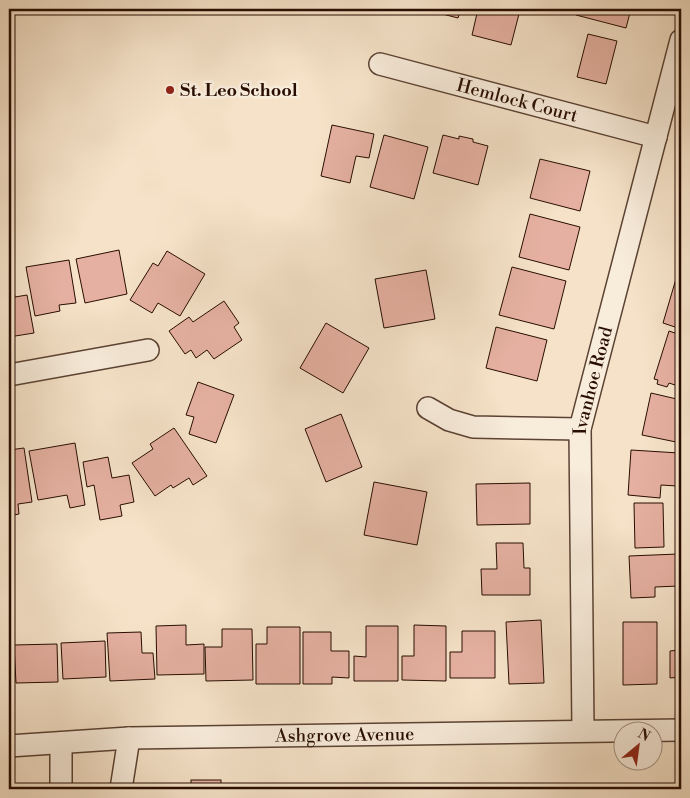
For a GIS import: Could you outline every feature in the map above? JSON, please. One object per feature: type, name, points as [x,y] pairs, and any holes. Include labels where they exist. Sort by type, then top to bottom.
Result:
[{"type":"street","name":"Ivanhoe Road","points":[[583,730],[580,429],[680,52]]},
{"type":"street","name":"Hemlock Court","points":[[380,64],[656,137]]},
{"type":"street","points":[[9,375],[148,350]]},
{"type":"street","points":[[428,408],[449,420],[473,427],[580,429]]},
{"type":"street","name":"Ashgrove Avenue","points":[[9,746],[129,738],[681,730]]},
{"type":"street","points":[[121,789],[129,738]]},
{"type":"street","points":[[61,743],[61,789]]},
{"type":"building","points":[[423,9],[461,9],[458,18]]},
{"type":"building","points":[[478,9],[520,10],[511,45],[472,35]]},
{"type":"building","points":[[578,9],[631,9],[626,28],[576,15]]},
{"type":"building","points":[[588,34],[617,41],[606,84],[577,77]]},
{"type":"building","points":[[332,125],[374,134],[369,158],[356,156],[350,183],[321,176]]},
{"type":"building","points":[[384,135],[428,147],[414,199],[370,187]]},
{"type":"building","points":[[443,135],[459,139],[459,136],[473,139],[473,142],[488,146],[478,185],[433,173]]},
{"type":"building","points":[[540,159],[590,171],[580,211],[530,198]]},
{"type":"building","points":[[530,214],[580,227],[569,270],[519,257]]},
{"type":"building","points":[[119,250],[127,294],[85,303],[76,259]]},
{"type":"building","points":[[167,251],[205,274],[180,316],[158,303],[152,313],[130,300],[153,263],[158,266]]},
{"type":"building","points":[[69,260],[76,303],[59,305],[60,311],[35,316],[26,267]]},
{"type":"building","points":[[512,267],[566,281],[554,329],[499,315]]},
{"type":"building","points":[[10,270],[15,297],[27,295],[34,333],[9,337]]},
{"type":"building","points":[[426,270],[435,319],[384,328],[375,279]]},
{"type":"building","points":[[678,272],[681,273],[681,329],[663,323]]},
{"type":"building","points":[[224,301],[239,323],[234,327],[242,340],[214,359],[207,350],[196,358],[191,350],[185,354],[169,331],[189,317],[193,322]]},
{"type":"building","points":[[326,323],[369,348],[343,393],[300,368]]},
{"type":"building","points":[[496,327],[547,340],[537,381],[486,368]]},
{"type":"building","points":[[669,331],[681,335],[681,387],[669,383],[667,387],[657,384],[658,380],[654,379]]},
{"type":"building","points":[[198,382],[234,395],[216,443],[189,434],[194,417],[186,415]]},
{"type":"building","points":[[651,393],[681,400],[681,443],[642,435]]},
{"type":"building","points":[[341,414],[362,467],[326,482],[305,429]]},
{"type":"building","points":[[174,428],[207,476],[193,485],[189,478],[173,488],[171,485],[155,496],[132,463],[153,449],[150,444]]},
{"type":"building","points":[[75,443],[85,505],[70,508],[67,495],[38,500],[29,451]]},
{"type":"building","points":[[24,448],[32,502],[18,504],[19,514],[9,516],[9,450]]},
{"type":"building","points":[[631,450],[679,453],[677,486],[661,485],[660,498],[628,495]]},
{"type":"building","points":[[108,457],[112,478],[129,475],[134,502],[120,505],[122,516],[100,520],[94,485],[87,487],[83,462]]},
{"type":"building","points":[[374,482],[427,492],[417,545],[364,535]]},
{"type":"building","points":[[530,483],[530,524],[477,525],[476,484]]},
{"type":"building","points":[[634,503],[663,503],[664,547],[635,548]]},
{"type":"building","points":[[496,543],[523,543],[524,568],[530,568],[530,595],[482,595],[481,569],[497,569]]},
{"type":"building","points":[[678,554],[679,586],[655,587],[655,597],[631,598],[629,556]]},
{"type":"building","points":[[541,620],[544,683],[509,684],[506,622]]},
{"type":"building","points":[[623,622],[657,622],[657,684],[623,685]]},
{"type":"building","points":[[186,625],[186,645],[204,644],[204,674],[157,675],[156,626]]},
{"type":"building","points":[[414,625],[446,626],[446,681],[402,680],[402,656],[414,656]]},
{"type":"building","points":[[366,626],[398,626],[398,681],[354,681],[354,656],[366,657]]},
{"type":"building","points":[[267,627],[300,627],[300,684],[256,684],[256,644],[267,644]]},
{"type":"building","points":[[222,629],[252,629],[253,680],[206,681],[205,647],[222,647]]},
{"type":"building","points":[[462,631],[495,631],[495,678],[450,678],[450,652],[462,652]]},
{"type":"building","points":[[141,632],[142,653],[153,653],[155,679],[110,681],[107,633]]},
{"type":"building","points":[[303,632],[331,632],[331,651],[349,651],[349,678],[332,677],[332,684],[303,684]]},
{"type":"building","points":[[105,641],[106,677],[63,679],[61,643]]},
{"type":"building","points":[[57,644],[58,682],[16,683],[14,645]]},
{"type":"building","points":[[679,647],[681,647],[681,677],[670,678],[670,651],[679,650]]},
{"type":"building","points":[[191,780],[221,780],[221,789],[191,789]]},
{"type":"building","points":[[657,786],[681,786],[681,789],[657,789]]},
{"type":"building","points":[[517,787],[548,788],[548,789],[517,789]]},
{"type":"place","name":"St. Leo School","points":[[170,90]]}]
